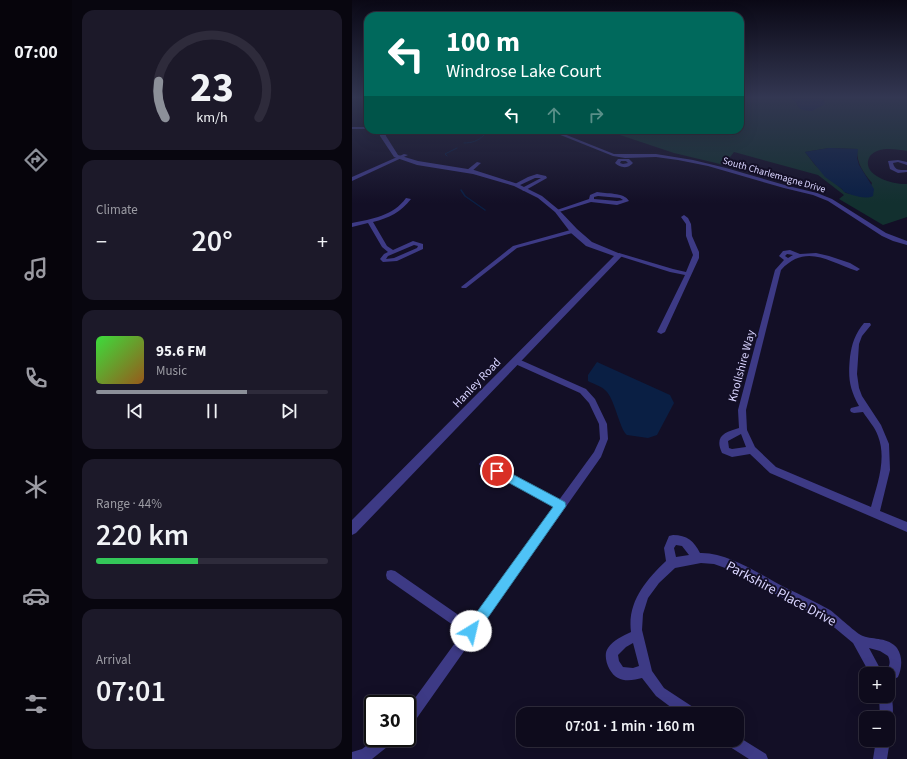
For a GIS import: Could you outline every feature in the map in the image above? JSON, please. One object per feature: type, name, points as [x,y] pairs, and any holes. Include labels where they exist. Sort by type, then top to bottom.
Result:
[{"type":"street","points":[[382,134],[396,156],[400,158],[469,171],[516,185],[540,197],[557,211],[574,231],[589,244],[619,255],[672,271],[688,274]]},
{"type":"street","name":"South Charlemagne Drive","points":[[560,134],[613,155],[626,158],[660,156],[674,158],[734,172],[818,195],[885,234],[907,243]]},
{"type":"street","points":[[391,147],[406,156],[425,163]]},
{"type":"street","points":[[352,179],[406,156]]},
{"type":"street","points":[[907,164],[898,161],[890,162],[894,170],[907,171]]},
{"type":"street","points":[[469,171],[480,163]]},
{"type":"street","points":[[516,185],[535,176],[544,176],[544,178],[524,189]]},
{"type":"street","points":[[557,211],[591,200],[617,203],[626,201],[625,198],[621,197],[597,194],[592,196],[591,200]]},
{"type":"street","points":[[352,225],[370,221],[399,210],[404,206],[408,199]]},
{"type":"street","points":[[661,332],[697,252],[690,238],[689,224],[684,217]]},
{"type":"street","points":[[370,221],[385,247],[392,253]]},
{"type":"street","points":[[464,287],[515,247],[574,231]]},
{"type":"street","points":[[413,243],[421,245],[420,249],[395,260],[385,261],[383,259],[392,253],[413,243]]},
{"type":"street","name":"Hanley Road","points":[[352,528],[619,255]]},
{"type":"street","name":"Knollshire Way","points":[[858,269],[840,260],[825,256],[798,255],[787,260],[778,270],[742,410],[743,430],[752,450],[773,470],[907,527]]},
{"type":"street","points":[[867,325],[858,334],[855,343],[852,379],[856,393],[885,443],[887,459],[875,513]]},
{"type":"street","points":[[416,707],[598,454],[604,439],[602,424],[592,400],[583,391],[516,361]]},
{"type":"street","points":[[854,410],[866,408]]},
{"type":"street","points":[[743,430],[729,435],[724,439],[722,444],[725,450],[732,453],[752,450]]},
{"type":"street","points":[[484,464],[561,506]]},
{"type":"street","points":[[681,707],[660,692],[645,671],[637,635],[637,614],[643,595],[655,579],[672,563],[669,548],[673,540],[687,542],[691,546],[697,559]]},
{"type":"street","name":"Parkshire Place Drive","points":[[672,563],[697,559],[714,559],[731,565],[833,619],[860,642],[873,667]]},
{"type":"street","points":[[392,575],[471,631]]},
{"type":"street","points":[[637,635],[622,643],[612,652],[613,665],[620,673],[633,674],[645,671]]},
{"type":"street","points":[[860,642],[872,642],[888,647],[894,655],[897,664],[895,670]]},
{"type":"street","points":[[352,759],[372,755],[379,747]]},
{"type":"street","points":[[743,747],[761,759]]},
{"type":"street","points":[[880,759],[882,747]]},
{"type":"green space","points":[[907,132],[907,151],[882,149],[870,156],[868,163],[869,169],[879,178],[894,183],[907,184],[907,217],[883,225],[839,199],[844,195],[818,175],[734,152],[724,165],[674,153],[617,134]],"holes":[[[829,148],[857,149],[861,168],[872,183],[867,197],[846,193],[815,165],[805,152]]]},
{"type":"water","points":[[829,148],[858,149],[857,158],[859,165],[874,189],[873,196],[862,197],[844,192],[825,177],[805,152]]},
{"type":"water","points":[[597,362],[670,395],[674,403],[657,435],[648,438],[627,435],[624,432],[610,396],[601,387],[588,381],[588,375]]},
{"type":"waterway","points":[[464,143],[475,141],[484,135],[483,134]]},
{"type":"waterway","points":[[447,156],[445,154],[457,148]]},
{"type":"waterway","points":[[461,190],[465,196],[485,210]]},
{"type":"route","points":[[471,631],[561,506],[497,471]]}]
